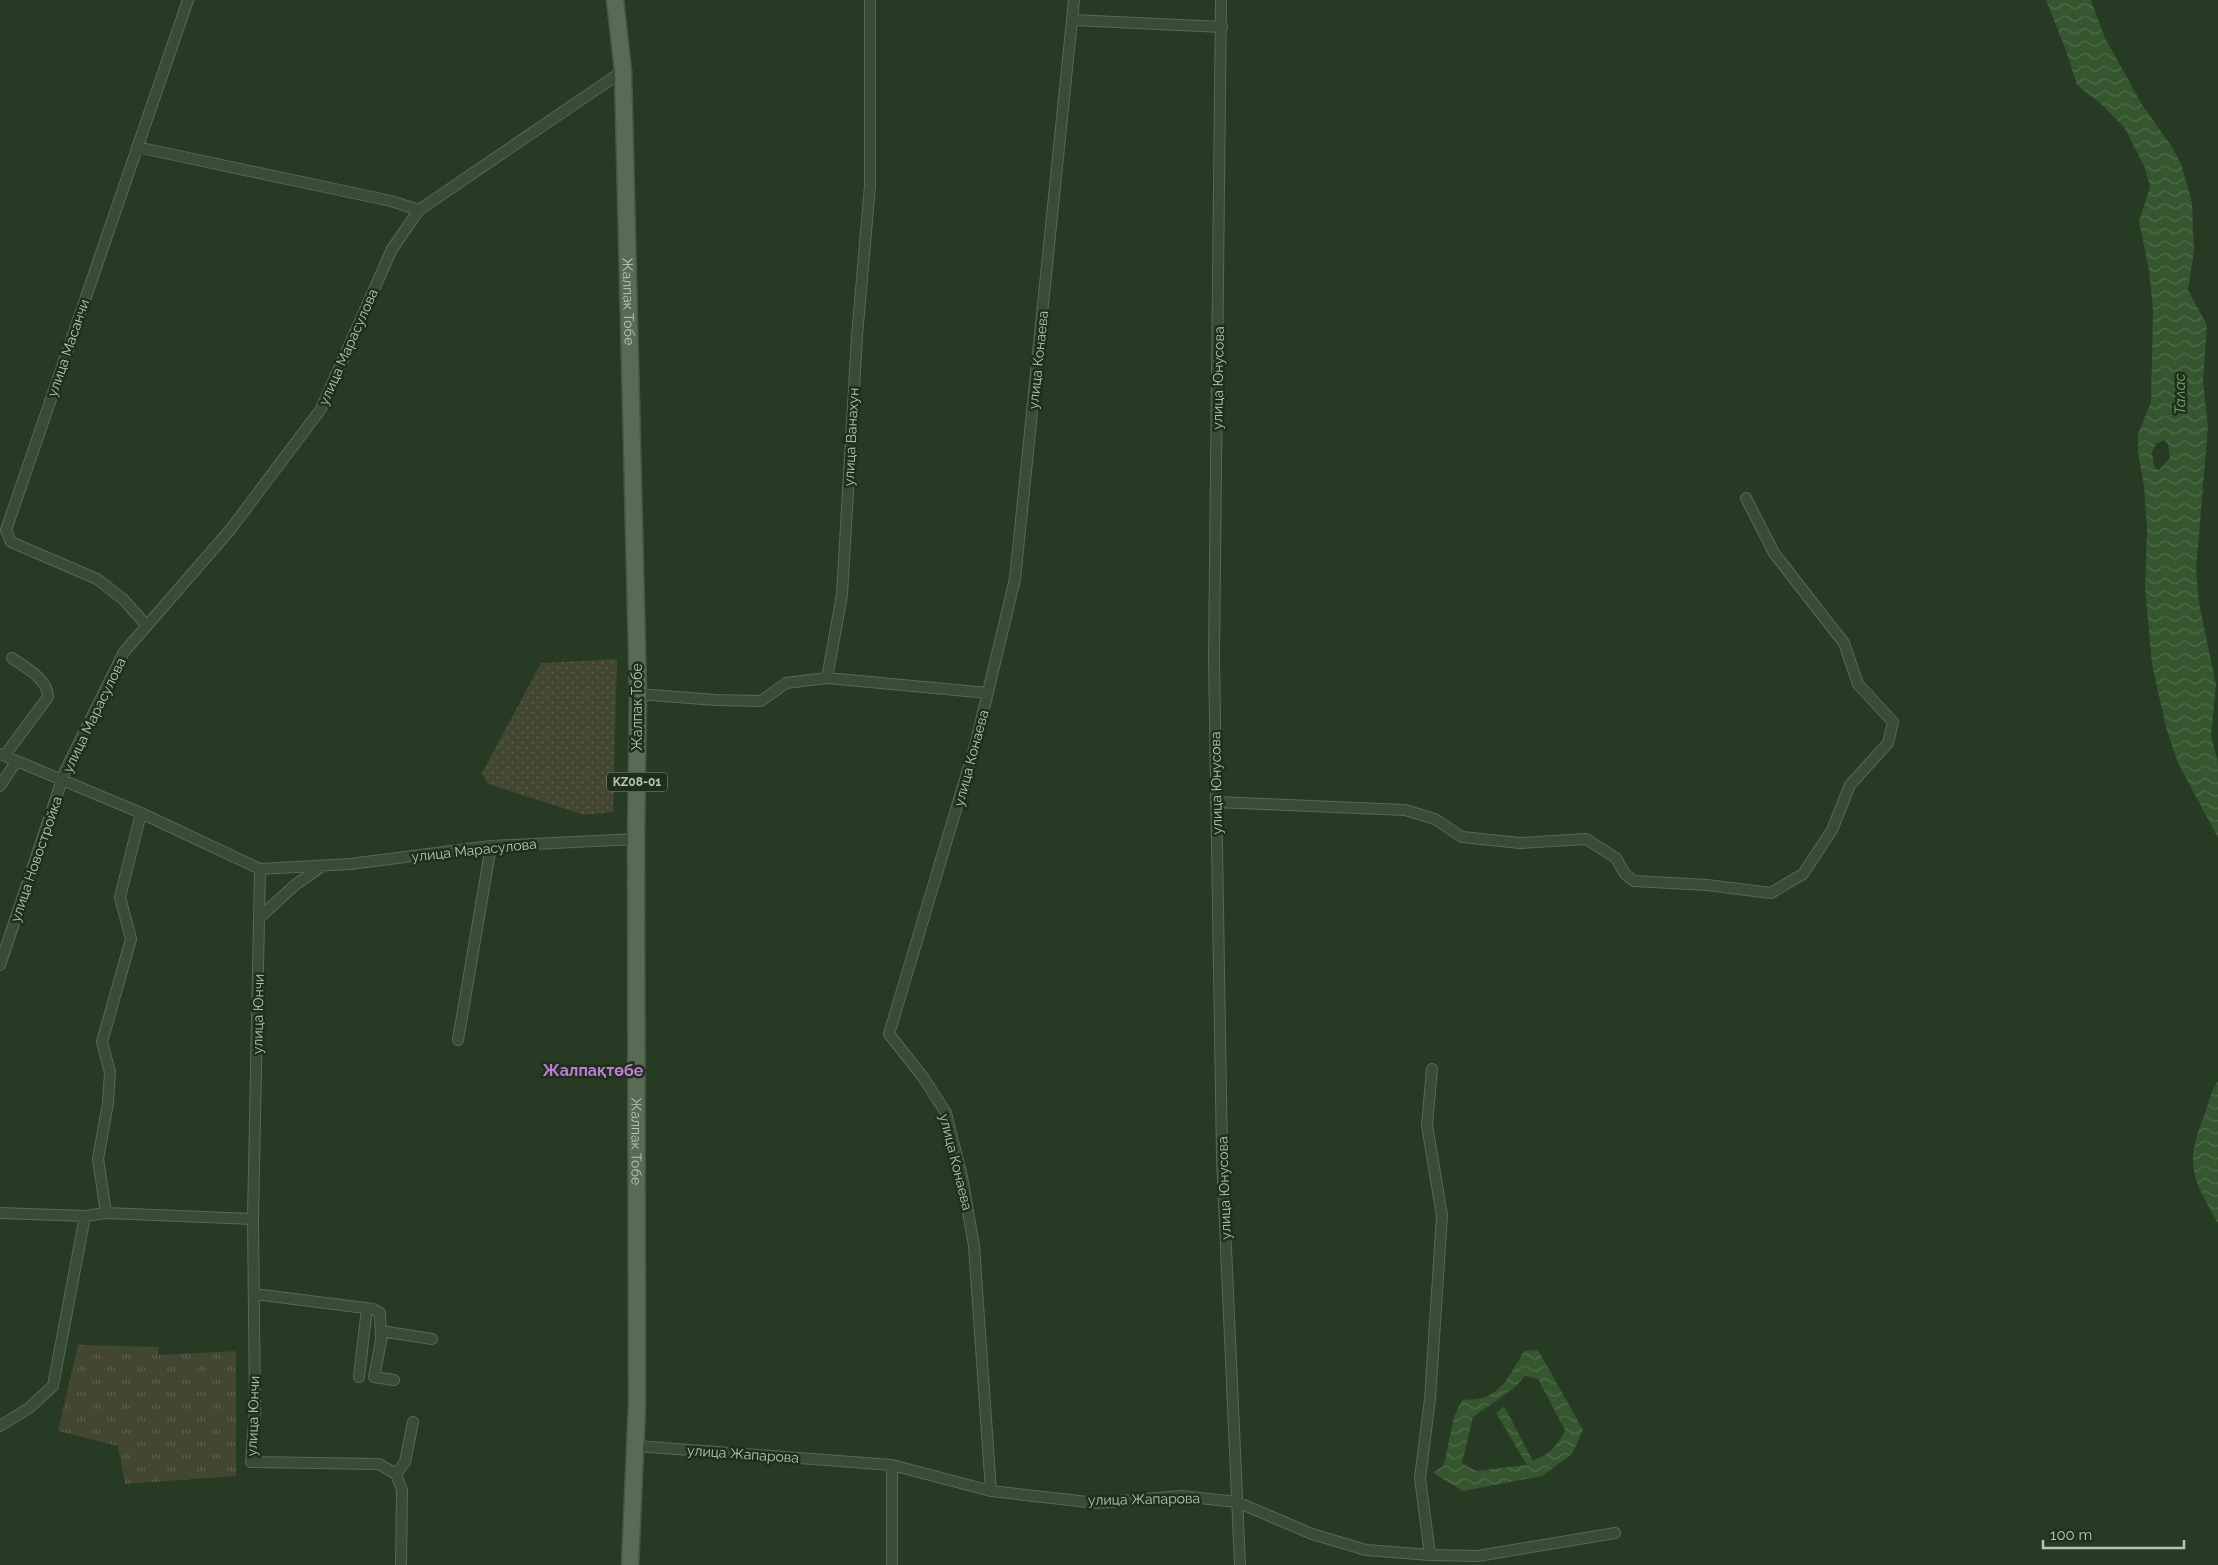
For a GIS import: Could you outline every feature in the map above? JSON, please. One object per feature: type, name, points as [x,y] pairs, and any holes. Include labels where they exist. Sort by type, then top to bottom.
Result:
[{"type":"main road","name":"Жалпак Тобе","points":[[615,0],[623,70],[638,694],[636,839],[636,1446],[630,1565]]},
{"type":"street","name":"улица Масанчи","points":[[147,626],[123,599],[98,579],[11,542],[6,530],[188,0]]},
{"type":"street","name":"улица Ванахун","points":[[827,678],[842,595],[857,336],[870,186],[870,0]]},
{"type":"street","name":"улица Конаева","points":[[991,1490],[974,1246],[962,1177],[946,1113],[923,1077],[889,1034],[975,746],[1016,579],[1074,0]]},
{"type":"street","name":"улица Юнусова","points":[[1221,0],[1214,658],[1222,1157],[1240,1565]]},
{"type":"street","points":[[1073,20],[1222,27]]},
{"type":"street","name":"улица Марасулова","points":[[62,780],[124,652],[230,530],[321,409],[392,249],[419,210],[623,70]]},
{"type":"street","points":[[137,147],[391,201],[419,210]]},
{"type":"street","points":[[1216,802],[1405,810],[1435,819],[1462,837],[1520,843],[1586,839],[1616,858],[1625,874],[1634,881],[1708,884],[1771,893],[1803,874],[1832,830],[1850,785],[1888,743],[1894,722],[1858,684],[1844,643],[1774,553],[1746,498]]},
{"type":"street","points":[[2,754],[48,697],[48,689],[37,676],[12,658]]},
{"type":"street","points":[[638,694],[716,700],[761,701],[786,683],[827,678],[988,693]]},
{"type":"street","name":"улица Марасулова","points":[[2,754],[16,762],[141,813],[260,869],[322,867],[491,846],[636,839]]},
{"type":"street","points":[[0,786],[16,762]]},
{"type":"street","name":"улица Новостройка","points":[[0,965],[62,780]]},
{"type":"street","points":[[106,1213],[98,1159],[108,1103],[110,1072],[102,1042],[131,939],[120,897],[141,813]]},
{"type":"street","points":[[458,1040],[491,846]]},
{"type":"street","points":[[259,918],[295,886],[322,867]]},
{"type":"street","name":"улица Юнчи","points":[[260,869],[253,1219],[255,1410],[250,1462],[379,1464],[396,1474]]},
{"type":"street","points":[[1430,1555],[1420,1478],[1430,1399],[1442,1216],[1427,1125],[1432,1069]]},
{"type":"street","points":[[0,1213],[85,1216],[106,1213],[253,1219]]},
{"type":"street","points":[[0,1426],[29,1408],[53,1386],[85,1216]]},
{"type":"street","points":[[254,1294],[367,1308],[380,1313],[381,1331],[374,1378],[394,1380]]},
{"type":"street","points":[[359,1376],[367,1308]]},
{"type":"street","points":[[381,1331],[432,1339]]},
{"type":"street","points":[[401,1565],[402,1490],[396,1474],[405,1462],[413,1422]]},
{"type":"street","name":"улица Жапарова","points":[[636,1446],[892,1465],[991,1490],[1096,1502],[1181,1496],[1237,1502],[1312,1534],[1366,1550],[1430,1555],[1478,1556],[1615,1533]]},
{"type":"street","points":[[892,1465],[892,1565]]},
{"type":"green space","points":[[617,659],[613,812],[584,815],[488,784],[482,773],[541,663]]},
{"type":"green space","points":[[78,1345],[159,1347],[158,1355],[236,1351],[236,1476],[125,1484],[118,1446],[58,1431]]},
{"type":"water","name":"Талас","points":[[2046,0],[2091,0],[2104,36],[2141,103],[2172,147],[2181,164],[2192,203],[2194,250],[2188,290],[2207,325],[2203,381],[2208,427],[2196,570],[2199,603],[2216,685],[2211,735],[2218,762],[2218,838],[2178,763],[2166,728],[2152,664],[2145,587],[2147,529],[2144,486],[2138,453],[2138,434],[2151,402],[2153,311],[2149,270],[2139,221],[2150,187],[2145,168],[2124,127],[2102,105],[2077,85]],"holes":[[[2164,440],[2168,444],[2170,457],[2159,470],[2154,467],[2152,452],[2156,444]]]},
{"type":"water","points":[[2218,1081],[2218,1224],[2197,1182],[2193,1159],[2198,1131]]},
{"type":"water","points":[[1538,1350],[1583,1430],[1572,1454],[1542,1476],[1463,1491],[1433,1473],[1444,1465],[1454,1417],[1462,1400],[1482,1398],[1496,1391],[1507,1379],[1524,1351]],"holes":[[[1525,1376],[1538,1379],[1565,1430],[1552,1449],[1533,1461],[1504,1406],[1496,1413],[1527,1465],[1476,1471],[1462,1463],[1473,1417],[1513,1389]]]},
{"type":"district","name":"Жалпақтөбе","points":[[593,1070]]}]
